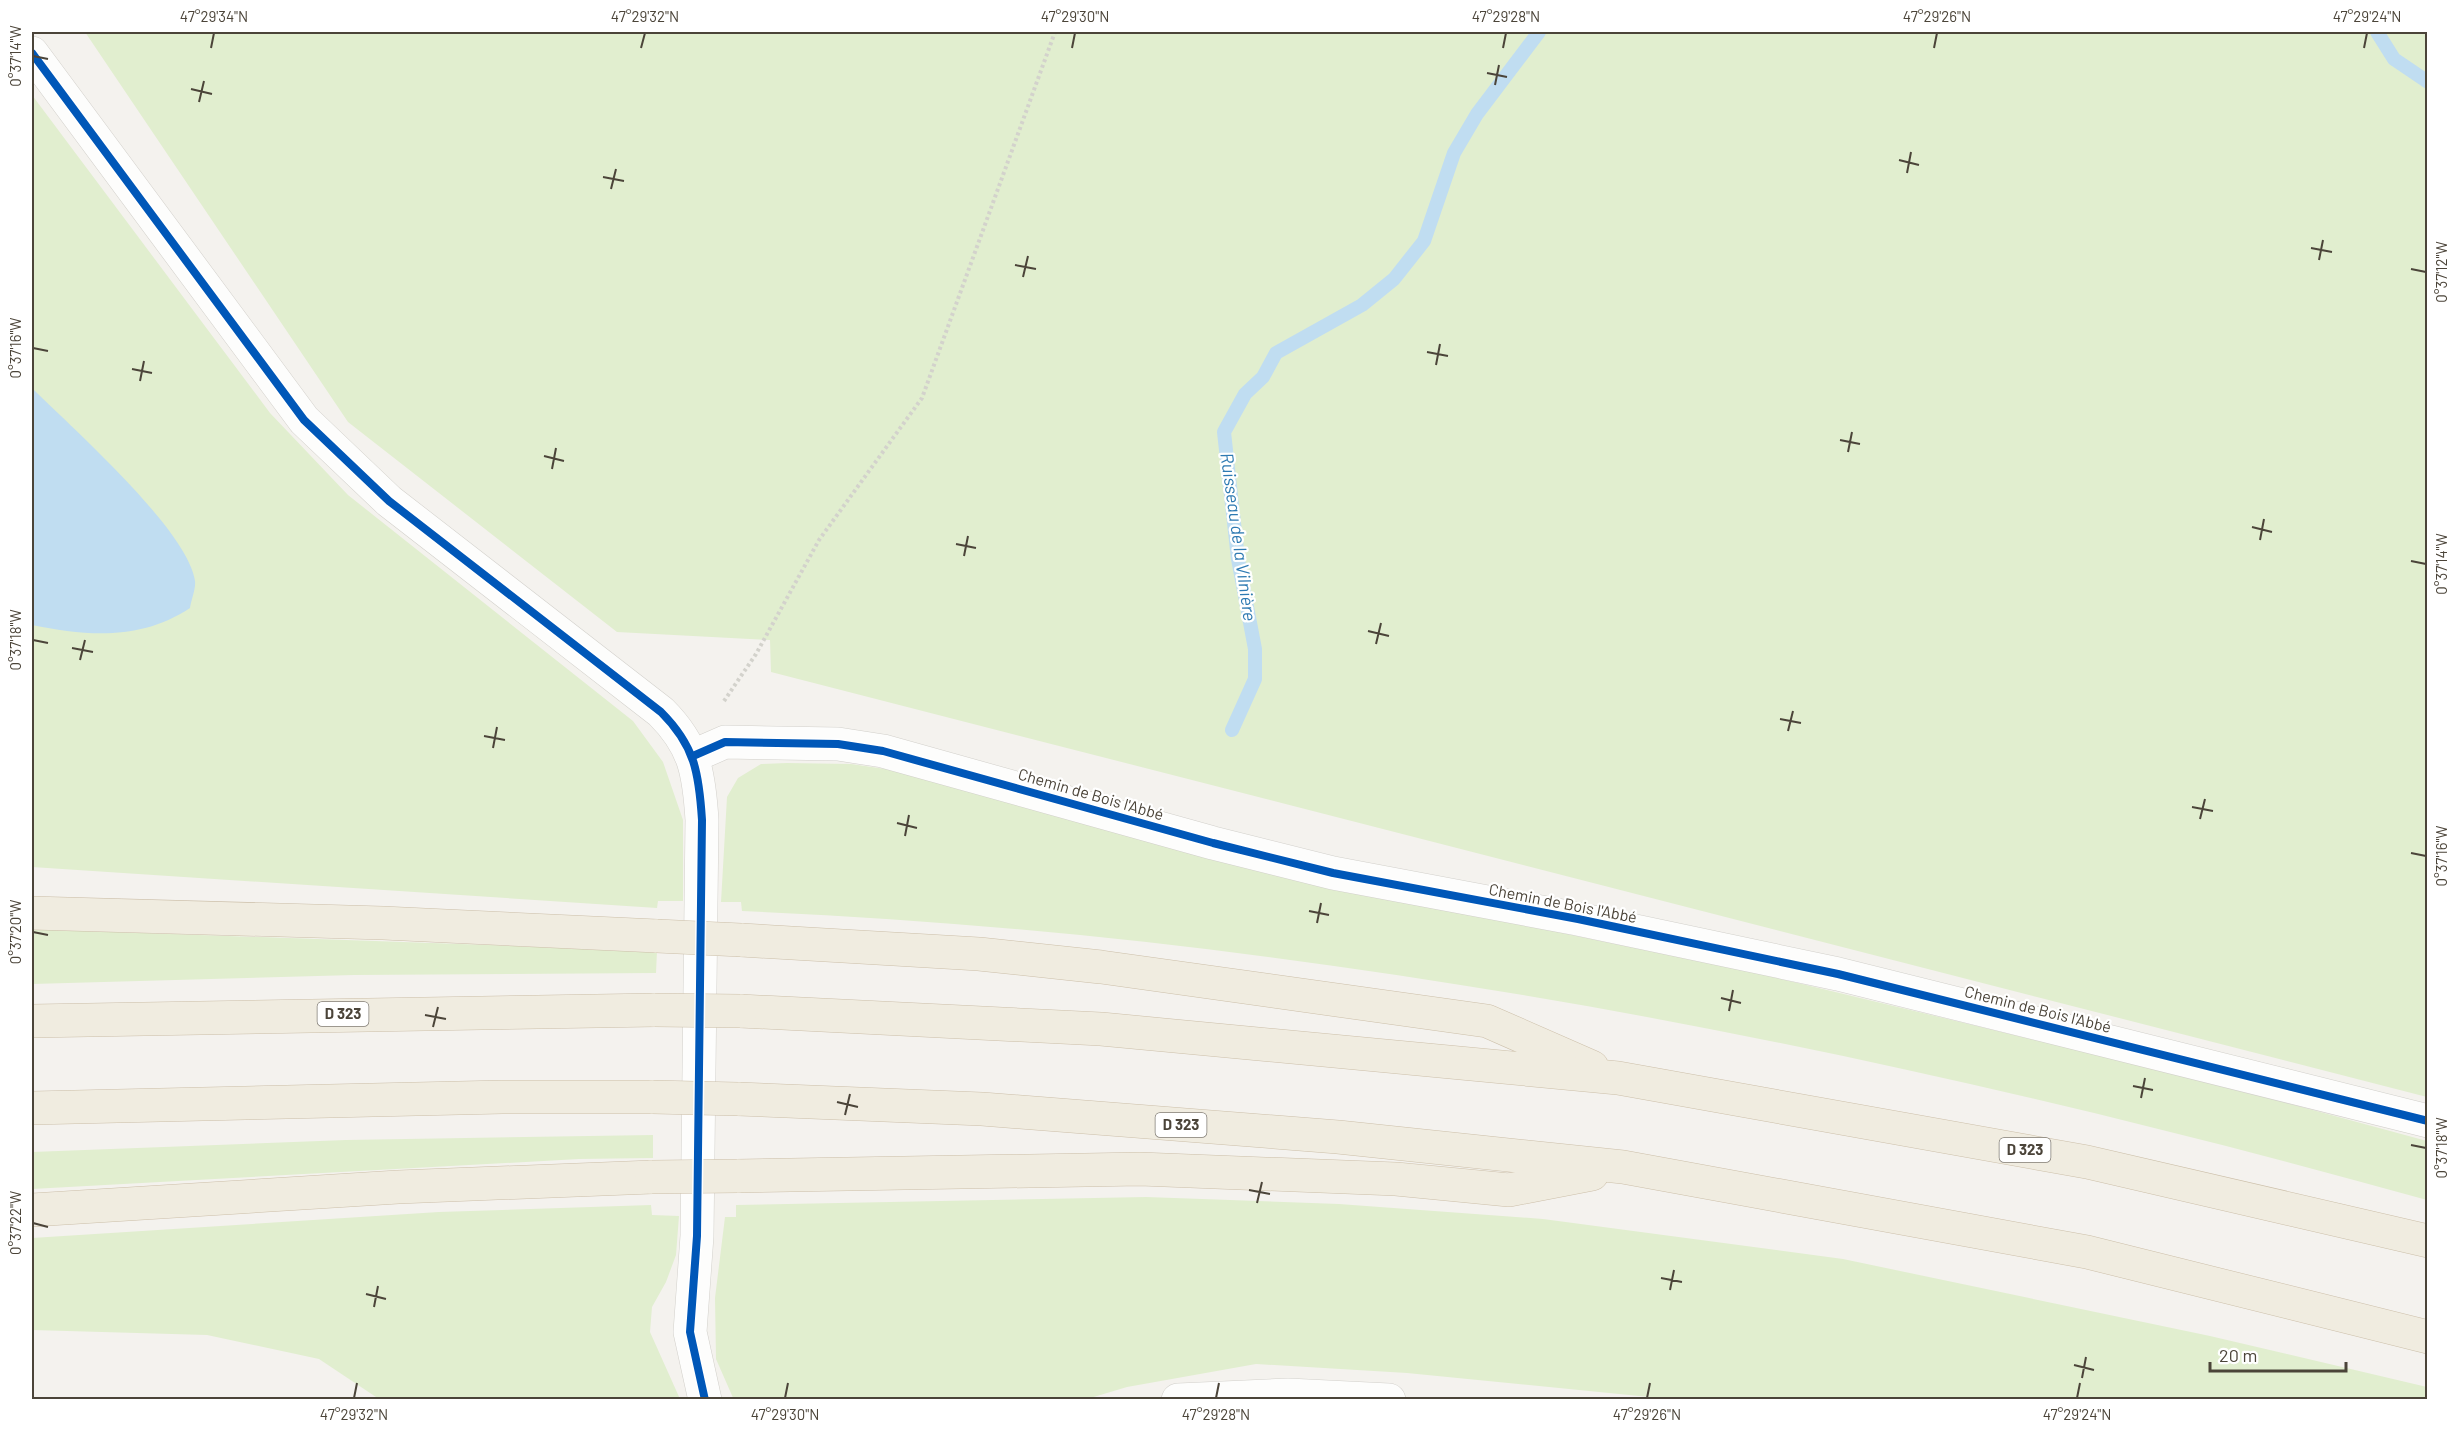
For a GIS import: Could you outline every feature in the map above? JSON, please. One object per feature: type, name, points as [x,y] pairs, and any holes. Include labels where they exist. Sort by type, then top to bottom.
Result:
[{"type":"highway","points":[[32,913],[383,923],[979,954],[1101,967],[1487,1021],[1618,1078]]},
{"type":"highway","name":"D 323","points":[[32,1021],[655,1010],[740,1011],[1101,1029],[1618,1078],[2087,1162],[2427,1241]]},
{"type":"highway","name":"D 323","points":[[32,1108],[502,1097],[653,1097],[982,1109],[1267,1131],[1623,1167],[2087,1252],[2427,1337]]},
{"type":"highway","points":[[32,1210],[398,1187],[652,1176],[1140,1169],[1396,1179],[1509,1190],[1623,1167]]},
{"type":"street","points":[[32,53],[303,420],[388,501],[661,712],[678,728],[693,756],[700,786],[703,883],[697,1236],[690,1332],[701,1394],[705,1400]]},
{"type":"street","name":"Chemin de Bois l'Abbé","points":[[693,756],[725,742],[838,744],[883,751],[1213,843],[1333,873],[1578,919],[1838,974],[2427,1120]]},
{"type":"street","points":[[1178,1400],[1288,1395],[1389,1400]]},
{"type":"path","points":[[693,756],[718,707],[756,654],[819,540],[922,398],[1055,32]]},
{"type":"green space","points":[[85,32],[2427,32],[2427,1097],[771,672],[770,640],[617,632],[348,422]]},
{"type":"green space","points":[[32,95],[270,413],[348,495],[633,721],[663,762],[683,820],[683,901],[658,901],[657,908],[32,867]]},
{"type":"green space","points":[[761,764],[851,764],[899,771],[1273,873],[1760,974],[2202,1080],[2427,1141],[2427,1200],[2220,1145],[2012,1094],[1803,1048],[1593,1007],[1381,973],[1169,945],[956,924],[742,911],[741,902],[721,902],[727,797],[738,778]]},
{"type":"green space","points":[[32,929],[657,951],[656,973],[354,975],[32,984]]},
{"type":"green space","points":[[653,1135],[653,1158],[579,1159],[32,1189],[32,1152],[346,1140]]},
{"type":"green space","points":[[1146,1197],[1339,1204],[1543,1219],[1843,1259],[2210,1336],[2427,1387],[2427,1399],[1679,1400],[1407,1373],[1256,1364],[1127,1387],[1087,1399],[734,1400],[716,1359],[715,1298],[725,1217],[736,1217],[736,1205]]},
{"type":"green space","points":[[651,1205],[652,1215],[679,1216],[676,1255],[666,1282],[652,1307],[650,1332],[680,1399],[379,1399],[319,1359],[207,1335],[32,1330],[32,1238],[439,1212]]},
{"type":"water","points":[[32,388],[126,480],[172,535],[188,560],[195,581],[190,608],[171,619],[133,631],[73,632],[32,625]]},
{"type":"waterway","name":"Ruisseau de la Vilnière","points":[[1232,730],[1255,679],[1255,649],[1238,559],[1224,432],[1245,394],[1263,377],[1276,353],[1362,305],[1394,279],[1424,241],[1454,153],[1477,114],[1539,32]]},
{"type":"waterway","points":[[2377,32],[2394,59],[2428,82]]},
{"type":"cycle path","points":[[32,53],[304,420],[389,501],[661,712],[672,724],[688,749],[697,774],[702,820],[697,1236],[690,1332],[705,1400]]},
{"type":"cycle path","points":[[693,756],[725,742],[838,744],[883,751],[1213,843],[1333,873],[1578,919],[1838,974],[2428,1121]]}]
